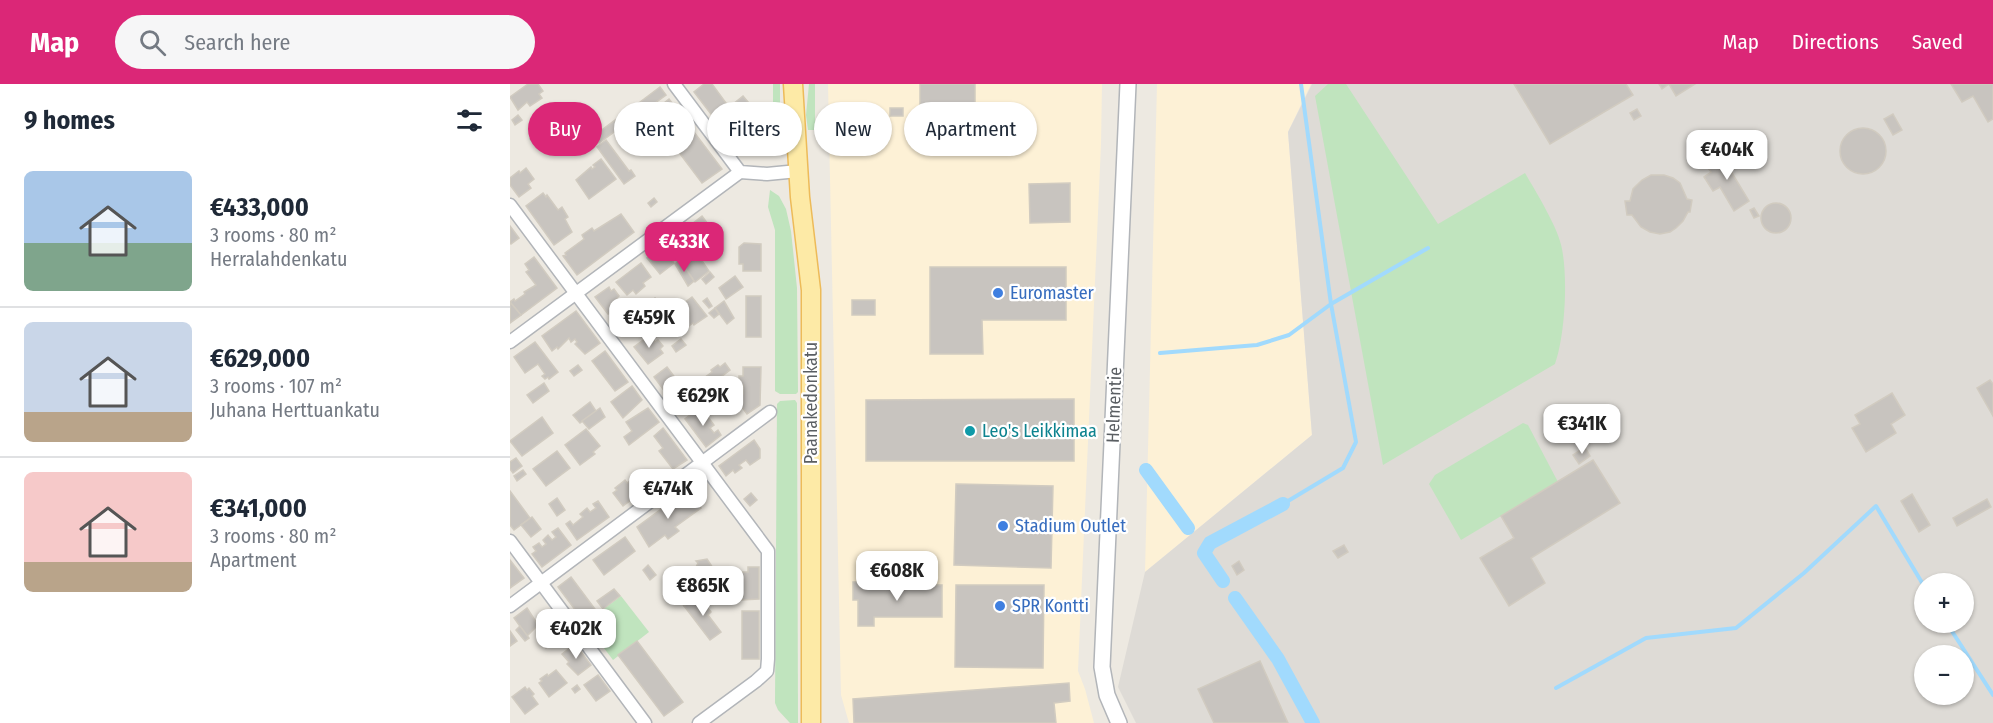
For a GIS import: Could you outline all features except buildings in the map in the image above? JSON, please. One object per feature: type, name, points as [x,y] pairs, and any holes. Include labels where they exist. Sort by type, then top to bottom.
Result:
[{"type":"main road","name":"Paanakedonkatu","points":[[793,84],[798,171],[811,290],[811,723]]},
{"type":"street","points":[[674,84],[740,172]]},
{"type":"street","name":"Helmentie","points":[[1119,723],[1107,694],[1102,667],[1128,84]]},
{"type":"street","points":[[510,342],[740,172],[767,174],[798,171]]},
{"type":"street","points":[[510,205],[768,551],[768,660],[766,671],[699,723]]},
{"type":"street","points":[[510,606],[770,412]]},
{"type":"street","points":[[510,541],[645,723]]},
{"type":"shaded area","points":[[828,84],[1102,84],[1078,671],[1094,723],[849,723],[841,695],[830,156],[892,156],[892,102],[828,102]]},
{"type":"shaded area","points":[[1157,84],[1311,84],[1288,132],[1312,435],[1145,572]]},
{"type":"shaded area","points":[[1312,84],[1993,84],[1993,723],[1136,723],[1118,687],[1145,572],[1312,435],[1288,132]]},
{"type":"green space","points":[[773,84],[780,84],[780,102],[773,102]]},
{"type":"green space","points":[[809,84],[815,84],[814,130],[808,130],[806,115]]},
{"type":"green space","points":[[1328,84],[1346,84],[1438,224],[1525,173],[1556,231],[1564,261],[1563,323],[1555,364],[1383,465],[1315,96]]},
{"type":"green space","points":[[770,190],[779,196],[786,209],[791,231],[797,288],[798,392],[796,394],[780,394],[775,391],[775,230],[768,207]]},
{"type":"green space","points":[[795,400],[797,403],[798,723],[790,723],[775,703],[777,404],[780,401]]},
{"type":"green space","points":[[1523,423],[1528,425],[1558,482],[1461,540],[1429,484],[1435,475]]},
{"type":"green space","points":[[621,596],[649,632],[613,660],[585,623]]},
{"type":"waterway","points":[[1283,504],[1343,468],[1356,442],[1331,304],[1301,84]]},
{"type":"waterway","points":[[1160,353],[1257,345],[1289,335],[1331,304],[1428,248]]},
{"type":"waterway","points":[[1146,470],[1188,528]]},
{"type":"waterway","points":[[1223,581],[1204,553],[1210,543],[1283,504]]},
{"type":"waterway","points":[[1556,688],[1646,638],[1736,628],[1804,573],[1876,506],[1916,573]]},
{"type":"waterway","points":[[1235,598],[1278,659],[1313,723]]},
{"type":"waterway","points":[[1953,633],[1993,695]]},
{"type":"place","name":"Euromaster","points":[[998,293]]},
{"type":"place","name":"Leo's Leikkimaa","points":[[970,431]]},
{"type":"place","name":"Stadium Outlet","points":[[1003,526]]},
{"type":"place","name":"SPR Kontti","points":[[1000,606]]}]
